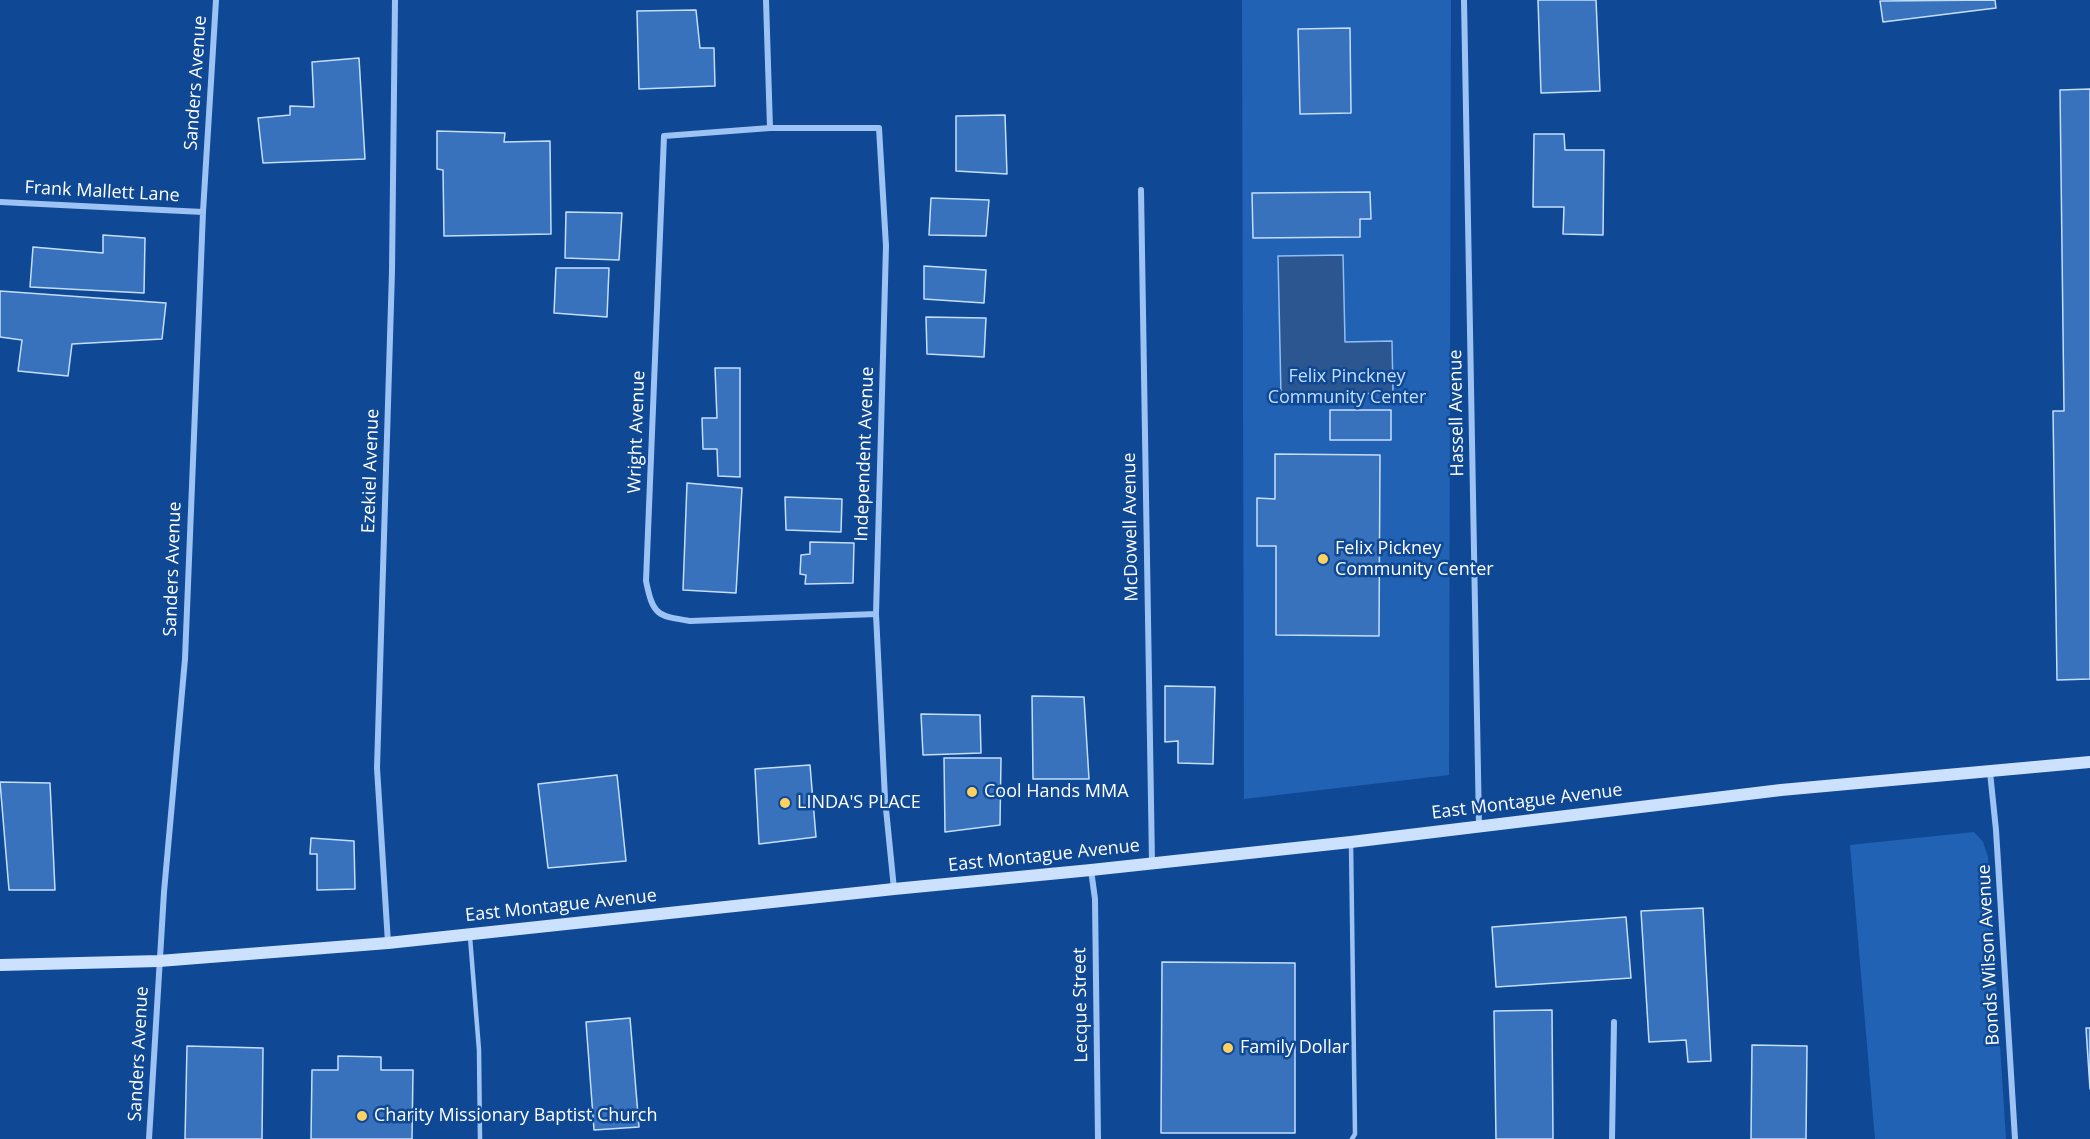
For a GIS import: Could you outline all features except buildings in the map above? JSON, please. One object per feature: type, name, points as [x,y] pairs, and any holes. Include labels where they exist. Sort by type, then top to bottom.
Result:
[{"type":"main road","name":"East Montague Avenue","points":[[0,966],[159,961],[388,943],[1351,842],[1781,790],[2090,762]]},
{"type":"street","name":"Sanders Avenue","points":[[149,1139],[159,961],[185,659],[203,212],[216,0]]},
{"type":"street","name":"Ezekiel Avenue","points":[[388,943],[378,768],[392,271],[395,0]]},
{"type":"street","points":[[766,0],[770,128]]},
{"type":"street","name":"Hassell Avenue","points":[[1464,0],[1479,826]]},
{"type":"street","name":"Independent Avenue","points":[[770,128],[879,128],[886,246],[876,614],[885,799],[894,889]]},
{"type":"street","name":"Wright Avenue","points":[[770,128],[664,136],[646,581],[651,602],[664,617],[690,621],[876,614]]},
{"type":"street","name":"McDowell Avenue","points":[[1141,190],[1152,863]]},
{"type":"street","name":"Frank Mallett Lane","points":[[0,202],[203,212]]},
{"type":"street","name":"Bonds Wilson Avenue","points":[[1990,770],[1994,798],[2015,1139]]},
{"type":"street","name":"Lecque Street","points":[[1091,870],[1095,899],[1098,1139]]},
{"type":"street","points":[[1612,1139],[1614,1022]]},
{"type":"lane","points":[[1351,842],[1355,1134],[1352,1139]]},
{"type":"lane","points":[[469,934],[479,1050],[480,1139]]},
{"type":"green space","name":"Felix Pinckney Community Center","points":[[1242,0],[1451,0],[1449,775],[1244,799]]},
{"type":"green space","points":[[1974,832],[1983,842],[1988,857],[2006,1139],[1875,1139],[1850,845]]},
{"type":"shaded area","points":[[1343,255],[1345,342],[1392,341],[1393,393],[1281,395],[1278,256]]},
{"type":"place","name":"Felix Pickney Community Center","points":[[1323,559]]},
{"type":"place","name":"Cool Hands MMA","points":[[972,792]]},
{"type":"place","name":"LINDA'S PLACE","points":[[785,803]]},
{"type":"place","name":"Family Dollar","points":[[1228,1048]]},
{"type":"place","name":"Charity Missionary Baptist Church","points":[[362,1116]]}]
